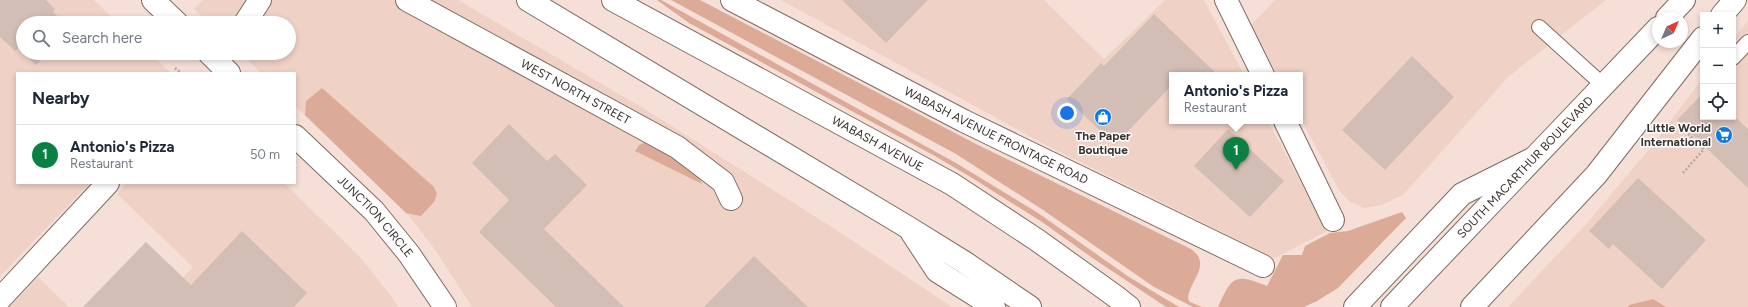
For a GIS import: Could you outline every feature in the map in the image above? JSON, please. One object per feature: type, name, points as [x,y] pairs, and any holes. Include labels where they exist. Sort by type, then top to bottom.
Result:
[{"type":"main road","points":[[153,0],[170,16]]},
{"type":"main road","points":[[250,16],[260,0]]},
{"type":"main road","name":"WEST NORTH STREET","points":[[407,0],[677,147],[723,182],[731,199]]},
{"type":"main road","points":[[528,0],[909,228],[964,262],[1030,307]]},
{"type":"main road","name":"WABASH AVENUE","points":[[613,0],[952,184],[1037,240],[1127,306]]},
{"type":"main road","name":"WABASH AVENUE FRONTAGE ROAD","points":[[732,0],[964,121],[1263,266]]},
{"type":"main road","points":[[1226,0],[1262,72]]},
{"type":"main road","points":[[1673,12],[1684,0]]},
{"type":"main road","points":[[1724,12],[1734,0]]},
{"type":"main road","name":"SOUTH MACARTHUR BOULEVARD","points":[[1392,307],[1652,34]]},
{"type":"main road","points":[[1472,307],[1596,175],[1700,43]]},
{"type":"main road","points":[[1286,124],[1333,220]]},
{"type":"main road","name":"JUNCTION CIRCLE","points":[[296,137],[374,211],[409,254],[445,307]]},
{"type":"main road","points":[[1355,307],[1462,194],[1534,158]]},
{"type":"main road","points":[[0,299],[107,184]]},
{"type":"main road","points":[[909,228],[937,271],[994,307]]},
{"type":"lane","points":[[1539,27],[1603,85]]},
{"type":"lane","points":[[1736,55],[1748,42]]},
{"type":"path","points":[[175,68],[180,72]]},
{"type":"path","points":[[1682,173],[1704,149],[1682,128],[1683,126]]},
{"type":"shaded area","points":[[0,0],[94,0],[111,16],[16,16],[16,60],[157,60],[170,72],[16,72],[16,184],[89,184],[0,276]]},
{"type":"shaded area","points":[[203,0],[458,0],[643,108],[838,231],[952,307],[472,307],[436,251],[410,217],[296,107],[296,72],[260,72],[247,60],[296,60],[296,16],[201,16],[194,9]]},
{"type":"shaded area","points":[[657,0],[661,0],[956,163],[1038,213],[1129,277],[1179,307],[1166,307],[1042,222],[969,176],[689,23]]},
{"type":"shaded area","points":[[671,0],[700,0],[974,143],[1191,249],[1200,261],[1200,267],[1189,292],[1188,299],[1190,302],[1202,307],[1193,307],[1154,287],[1043,210],[956,154]]},
{"type":"shaded area","points":[[781,0],[1044,0],[1104,59],[1165,0],[1204,0],[1242,72],[1169,72],[1169,124],[1270,124],[1327,231],[1275,258],[1044,144]]},
{"type":"shaded area","points":[[1275,0],[1606,0],[1509,76],[1403,195],[1381,205],[1364,208],[1349,201],[1339,190],[1303,123],[1303,72],[1276,72],[1251,25]]},
{"type":"shaded area","points":[[1748,21],[1748,307],[1508,307],[1588,222],[1651,147],[1700,82],[1700,120],[1736,120],[1736,35]]},
{"type":"shaded area","points":[[322,88],[434,187],[437,194],[434,202],[421,216],[406,213],[305,115],[306,101]]},
{"type":"shaded area","points":[[646,142],[678,159],[686,165],[699,177],[702,184],[635,151],[639,145]]},
{"type":"shaded area","points":[[126,184],[285,184],[359,256],[398,307],[155,307],[193,267],[117,194]]},
{"type":"shaded area","points":[[1402,212],[1406,218],[1338,288],[1317,301],[1304,307],[1218,307],[1231,283],[1236,280],[1248,279],[1267,286],[1283,255],[1302,255],[1305,246],[1330,233],[1348,231]]},
{"type":"shaded area","points":[[38,277],[69,307],[10,307]]},
{"type":"shaded area","points":[[1653,299],[1666,307],[1628,307],[1629,305]]},
{"type":"building","points":[[0,0],[46,0],[55,9],[53,12],[57,16],[16,16],[15,51],[0,37]]},
{"type":"building","points":[[842,0],[928,0],[886,43]]},
{"type":"building","points":[[1154,14],[1215,72],[1169,72],[1169,88],[1115,145],[1067,99],[1101,63],[1104,66]]},
{"type":"building","points":[[1412,56],[1454,97],[1385,170],[1342,130]]},
{"type":"building","points":[[31,60],[41,60],[36,65]]},
{"type":"building","points":[[1700,96],[1700,120],[1736,120],[1736,118],[1748,129],[1748,188],[1677,120]]},
{"type":"building","points":[[509,124],[547,161],[555,154],[587,185],[544,229],[624,307],[556,307],[479,232],[509,200],[472,163]]},
{"type":"building","points":[[1228,129],[1284,181],[1250,217],[1194,166]]},
{"type":"building","points":[[1638,178],[1706,240],[1662,289],[1613,244],[1609,249],[1589,231]]},
{"type":"building","points":[[242,231],[307,293],[294,307],[83,307],[146,242],[191,285]]},
{"type":"building","points":[[754,256],[808,307],[704,307]]},
{"type":"place","name":"The Paper Boutique","points":[[1103,117]]},
{"type":"place","name":"Little World International","points":[[1724,135]]},
{"type":"place","name":"Antonio's Pizza","points":[[1236,170]]}]
